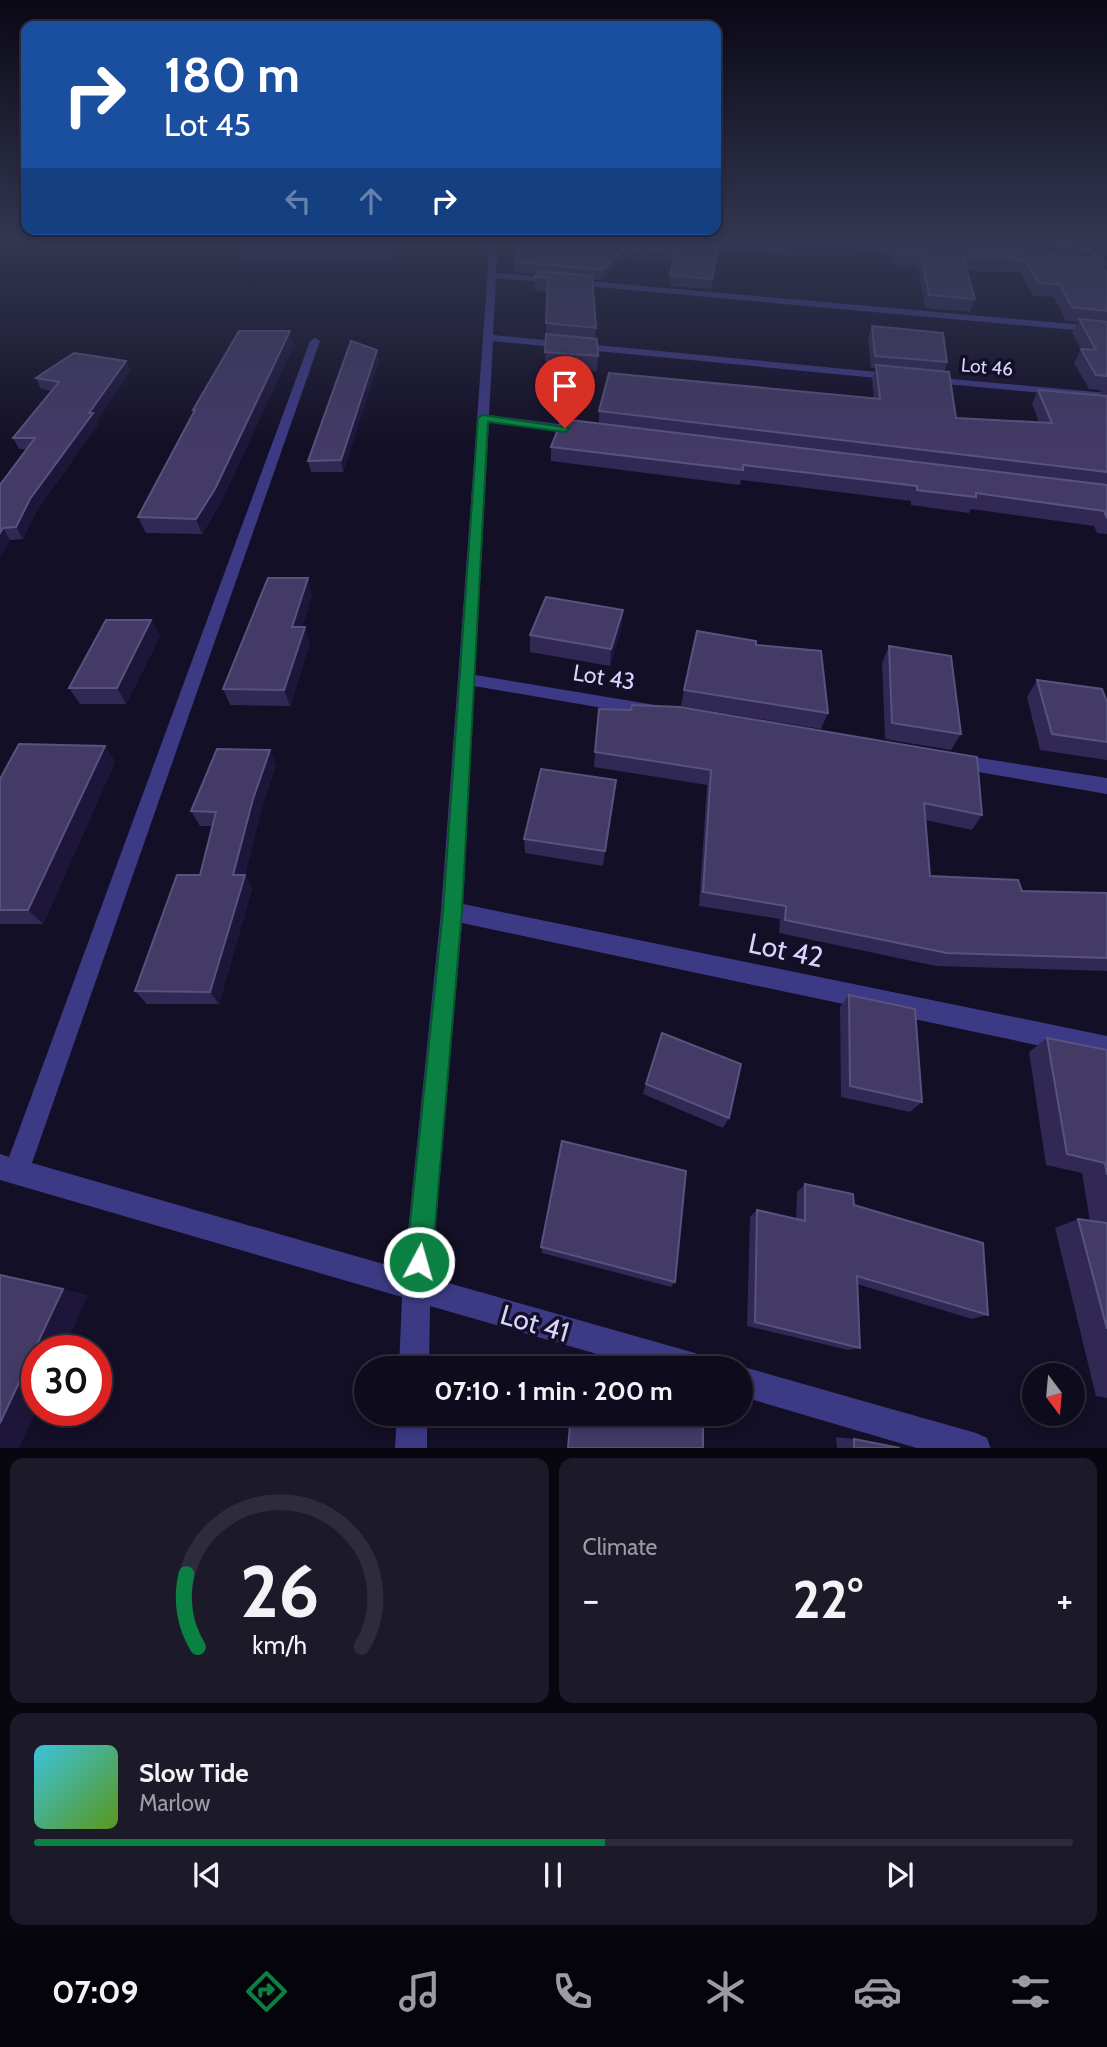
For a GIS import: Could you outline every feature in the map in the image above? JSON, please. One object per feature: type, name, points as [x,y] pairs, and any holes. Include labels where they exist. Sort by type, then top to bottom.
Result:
[{"type":"street","points":[[414,1356],[416,1289],[452,911],[490,310]]},
{"type":"street","points":[[879,310],[1107,330]]},
{"type":"street","name":"Lot 46","points":[[488,338],[1107,397]]},
{"type":"street","points":[[8,1169],[316,341]]},
{"type":"street","points":[[483,418],[594,432]]},
{"type":"street","name":"Lot 43","points":[[466,679],[670,713]]},
{"type":"street","points":[[943,759],[1107,786]]},
{"type":"street","name":"Lot 42","points":[[452,911],[1107,1048]]},
{"type":"street","name":"Lot 41","points":[[8,1169],[653,1356]]},
{"type":"street","points":[[753,1385],[976,1448]]},
{"type":"street","points":[[411,1448],[412,1426]]},
{"type":"building","points":[[547,310],[595,310],[596,328],[546,323]]},
{"type":"building","points":[[1079,319],[1107,322],[1107,376],[1096,375],[1081,349],[1096,350]]},
{"type":"building","points":[[872,326],[943,333],[947,362],[875,356]]},
{"type":"building","points":[[239,331],[290,331],[215,489],[196,519],[138,517],[193,410]]},
{"type":"building","points":[[546,334],[597,339],[598,356],[545,352]]},
{"type":"building","points":[[351,341],[377,350],[341,460],[308,461]]},
{"type":"building","points":[[74,353],[126,361],[89,413],[93,413],[30,499],[16,527],[3,528],[0,533],[0,485],[35,438],[13,438],[59,382],[36,378]]},
{"type":"building","points":[[876,365],[949,372],[956,418],[1052,423],[1038,390],[1107,396],[1107,472],[599,411],[609,373],[880,399]]},
{"type":"building","points":[[562,419],[1107,485],[1107,518],[1104,511],[976,493],[976,497],[917,490],[917,486],[743,465],[743,470],[551,447]]},
{"type":"building","points":[[268,578],[308,578],[292,627],[305,627],[284,690],[223,689]]},
{"type":"building","points":[[546,597],[623,610],[611,649],[530,635]]},
{"type":"building","points":[[106,620],[151,620],[117,688],[69,688]]},
{"type":"building","points":[[697,631],[756,641],[756,645],[821,651],[828,713],[684,690]]},
{"type":"building","points":[[889,646],[951,656],[961,734],[892,723]]},
{"type":"building","points":[[1037,680],[1102,689],[1107,702],[1107,742],[1052,734]]},
{"type":"building","points":[[632,705],[680,707],[977,757],[982,815],[924,803],[930,876],[1018,880],[1022,891],[1107,893],[1107,958],[947,953],[785,920],[786,906],[703,892],[711,770],[595,752],[599,709],[631,710]]},
{"type":"building","points":[[19,744],[105,746],[28,910],[0,910],[0,779]]},
{"type":"building","points":[[217,749],[270,750],[253,799],[233,875],[245,875],[210,992],[135,991],[177,875],[200,875],[216,812],[191,811]]},
{"type":"building","points":[[541,769],[616,780],[605,851],[524,839]]},
{"type":"building","points":[[849,995],[915,1009],[922,1102],[850,1086]]},
{"type":"building","points":[[662,1033],[741,1064],[729,1118],[646,1084]]},
{"type":"building","points":[[1047,1038],[1107,1050],[1107,1175],[1105,1163],[1067,1154]]},
{"type":"building","points":[[562,1141],[686,1171],[675,1282],[541,1247]]},
{"type":"building","points":[[805,1184],[853,1194],[854,1205],[983,1243],[988,1315],[857,1276],[860,1348],[755,1322],[757,1210],[805,1221]]},
{"type":"building","points":[[1078,1219],[1107,1223],[1107,1329]]},
{"type":"building","points":[[0,1275],[63,1289],[41,1335],[21,1335],[21,1378],[0,1423]]},
{"type":"building","points":[[570,1426],[703,1426],[703,1448],[568,1448]]},
{"type":"building","points":[[854,1439],[900,1448],[854,1448]]},
{"type":"route","points":[[419,1262],[452,911],[483,418],[565,428]]}]
